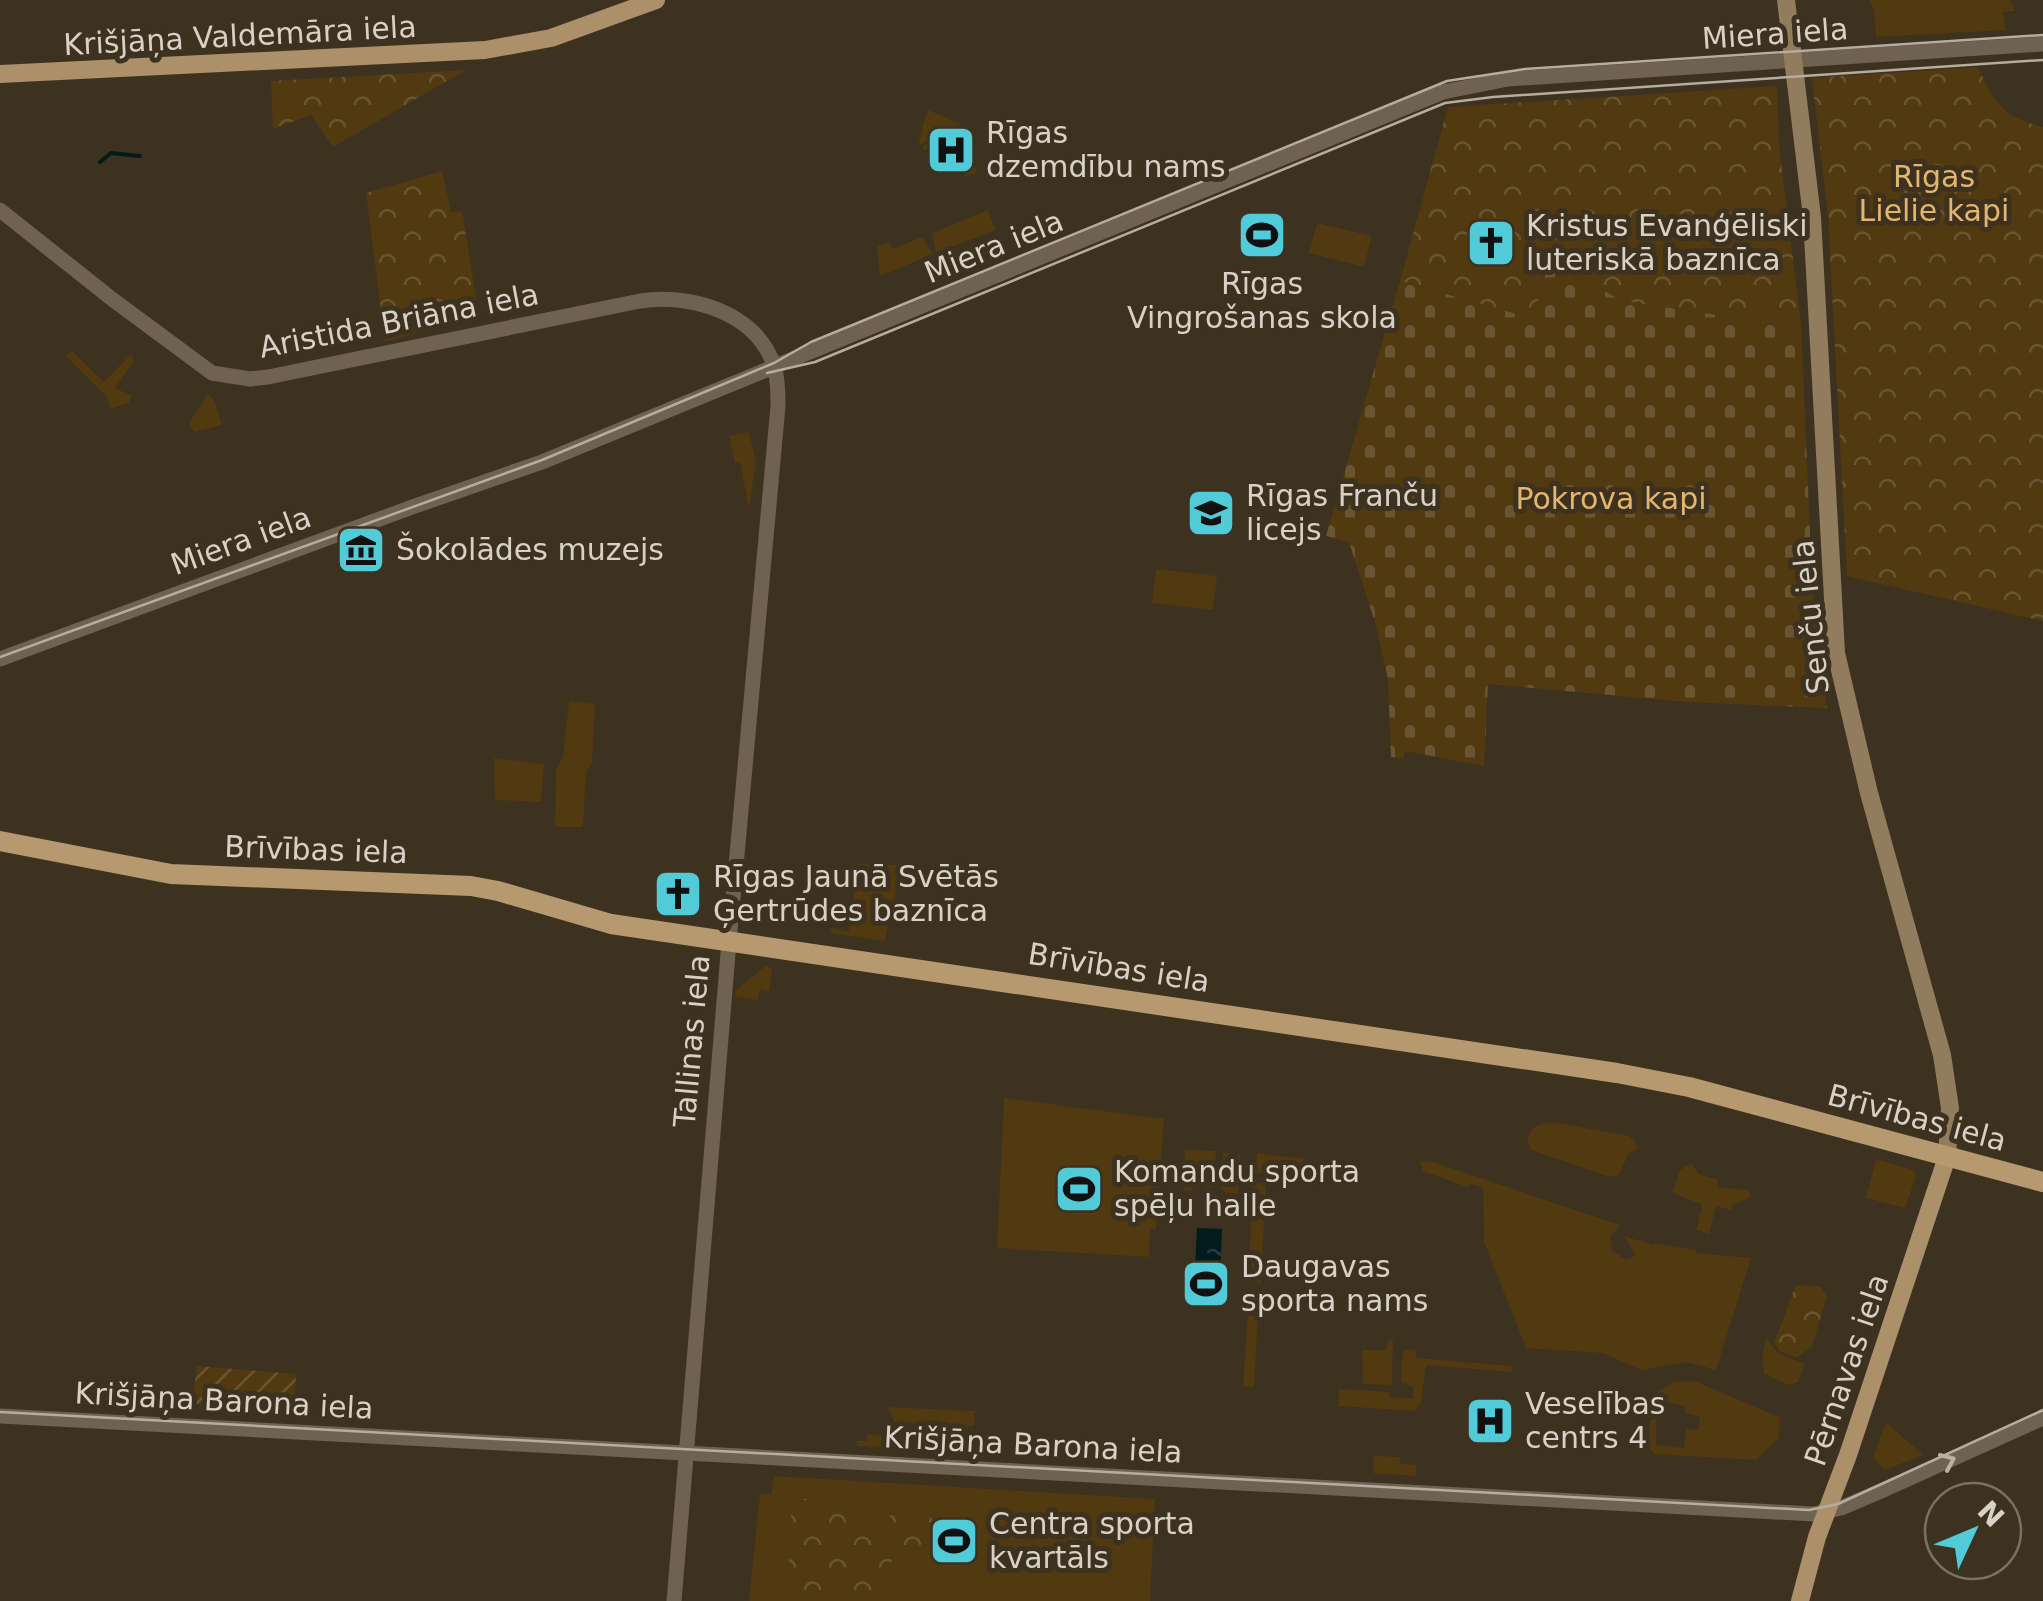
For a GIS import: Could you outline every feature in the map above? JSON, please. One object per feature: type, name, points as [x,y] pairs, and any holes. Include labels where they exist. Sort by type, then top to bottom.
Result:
[{"type":"highway","name":"Brīvības iela","points":[[0,841],[171,874],[487,888],[611,924],[1617,1074],[1689,1087],[2043,1182]]},
{"type":"main road","name":"Krišjāņa Valdemāra iela","points":[[0,74],[484,50],[551,38],[656,0]]},
{"type":"main road","name":"Senču iela","points":[[1786,0],[1812,218],[1836,653],[1942,1056],[1950,1108],[1947,1156]]},
{"type":"main road","name":"Pērnavas iela","points":[[1800,1601],[1826,1512],[1947,1156]]},
{"type":"street","name":"Miera iela","points":[[0,659],[542,462],[1443,92],[1508,79],[2043,44]]},
{"type":"street","name":"Aristida Briāna iela","points":[[0,210],[217,376],[268,377],[672,297],[709,306],[743,326],[762,343],[775,367]]},
{"type":"street","name":"Tallinas iela","points":[[674,1601],[728,942],[778,406],[775,367]]},
{"type":"street","name":"Krišjāņa Barona iela","points":[[0,1416],[1826,1512],[2043,1418]]},
{"type":"green space","points":[[1869,0],[2010,0],[2015,11],[2003,12],[2006,30],[1876,37]]},
{"type":"green space","name":"Rīgas Lielie kapi","points":[[1978,67],[2001,107],[2043,127],[2043,621],[1847,576],[1828,216],[1812,78]]},
{"type":"green space","points":[[466,70],[333,147],[311,115],[273,129],[271,81]]},
{"type":"green space","points":[[1777,86],[1779,145],[1801,324],[1623,301],[1548,261],[1534,319],[1400,281],[1448,107]]},
{"type":"green space","points":[[928,110],[961,124],[919,145],[922,129]]},
{"type":"green space","points":[[959,127],[977,172],[965,177],[954,156],[923,149]]},
{"type":"green space","points":[[442,171],[451,212],[462,211],[479,315],[385,342],[366,193]]},
{"type":"green space","points":[[988,210],[996,230],[936,253],[932,233]]},
{"type":"green space","points":[[1317,223],[1372,236],[1364,267],[1309,253]]},
{"type":"green space","points":[[922,237],[933,254],[880,276],[877,246],[889,243],[893,249]]},
{"type":"green space","name":"Pokrova kapi","points":[[1548,261],[1623,301],[1801,324],[1813,603],[1827,708],[1687,702],[1488,684],[1484,766],[1405,751],[1403,759],[1391,757],[1388,679],[1375,622],[1349,542],[1326,536],[1400,281],[1534,319]]},
{"type":"green space","points":[[72,351],[104,382],[130,355],[135,360],[115,388],[131,395],[129,403],[110,409],[107,397],[66,356]]},
{"type":"green space","points":[[208,394],[214,399],[222,425],[194,432],[189,423]]},
{"type":"green space","points":[[749,432],[756,462],[749,509],[740,462],[735,463],[729,436]]},
{"type":"green space","points":[[1156,569],[1217,576],[1213,610],[1152,603]]},
{"type":"green space","points":[[569,701],[595,704],[592,763],[586,772],[583,827],[555,827],[556,769],[563,757]]},
{"type":"green space","points":[[494,758],[544,764],[541,802],[495,800]]},
{"type":"green space","points":[[858,864],[898,865],[893,917],[885,941],[830,933],[831,928],[849,931]]},
{"type":"green space","points":[[766,966],[772,968],[769,991],[760,989],[758,1000],[735,997],[736,990]]},
{"type":"green space","name":"Komandu sporta spēļu halle","points":[[1004,1098],[1164,1119],[1159,1189],[1166,1190],[1166,1203],[1158,1203],[1156,1229],[1150,1229],[1149,1257],[997,1248]]},
{"type":"green space","points":[[1553,1122],[1629,1136],[1636,1142],[1637,1150],[1629,1153],[1619,1175],[1610,1177],[1531,1150],[1527,1140],[1531,1131],[1540,1124]]},
{"type":"green space","points":[[1185,1150],[1216,1151],[1213,1188],[1195,1186],[1190,1191],[1183,1190]]},
{"type":"green space","points":[[1223,1152],[1240,1155],[1238,1193],[1226,1193],[1222,1188]]},
{"type":"green space","points":[[1257,1153],[1350,1165],[1352,1172],[1350,1176],[1345,1170],[1268,1160],[1266,1173],[1255,1173]]},
{"type":"green space","points":[[1876,1159],[1914,1170],[1916,1177],[1905,1208],[1866,1198]]},
{"type":"green space","points":[[1420,1161],[1433,1162],[1620,1225],[1610,1237],[1612,1250],[1626,1260],[1636,1255],[1624,1236],[1696,1253],[1751,1258],[1716,1370],[1686,1362],[1642,1370],[1603,1353],[1526,1348],[1484,1242],[1483,1188],[1472,1184],[1467,1187],[1423,1171]]},
{"type":"green space","points":[[1691,1163],[1699,1174],[1718,1180],[1717,1187],[1749,1190],[1750,1198],[1732,1205],[1732,1210],[1716,1206],[1709,1234],[1696,1230],[1696,1216],[1699,1217],[1703,1205],[1672,1193],[1680,1170]]},
{"type":"green space","points":[[1253,1183],[1266,1183],[1261,1283],[1248,1281]]},
{"type":"green space","points":[[1796,1285],[1821,1287],[1827,1296],[1812,1346],[1797,1358],[1780,1351],[1774,1343]]},
{"type":"green space","points":[[1249,1296],[1259,1297],[1254,1388],[1243,1386]]},
{"type":"green space","points":[[1766,1338],[1778,1353],[1805,1364],[1798,1382],[1789,1385],[1764,1374],[1762,1355]]},
{"type":"green space","points":[[1393,1340],[1392,1385],[1363,1384],[1362,1350],[1386,1350],[1388,1341]]},
{"type":"green space","points":[[1406,1349],[1416,1350],[1416,1358],[1512,1366],[1512,1372],[1426,1365],[1421,1403],[1414,1411],[1338,1406],[1339,1389],[1389,1392],[1389,1397],[1413,1399],[1413,1387],[1401,1382],[1402,1355]]},
{"type":"green space","points":[[197,1366],[296,1374],[294,1410],[192,1404]]},
{"type":"green space","points":[[1694,1381],[1779,1417],[1779,1438],[1756,1460],[1654,1454],[1648,1446],[1650,1421],[1656,1418],[1656,1445],[1684,1448],[1686,1429],[1698,1430],[1700,1417],[1685,1413],[1685,1406],[1659,1401],[1656,1410],[1651,1405],[1653,1395],[1673,1382]]},
{"type":"green space","points":[[887,1407],[975,1411],[974,1426],[894,1422]]},
{"type":"green space","points":[[1886,1422],[1923,1455],[1885,1470],[1873,1458]]},
{"type":"green space","points":[[867,1434],[958,1439],[967,1451],[857,1446],[857,1441],[867,1441]]},
{"type":"green space","points":[[1374,1456],[1400,1457],[1401,1464],[1416,1465],[1416,1476],[1373,1473]]},
{"type":"green space","name":"Centra sporta kvartāls","points":[[774,1476],[1155,1499],[1150,1601],[749,1601],[760,1494],[771,1495]]},
{"type":"green space","points":[[792,1498],[864,1503],[874,1514],[876,1527],[900,1511],[928,1511],[935,1526],[933,1538],[885,1565],[898,1585],[902,1601],[787,1601]]},
{"type":"water","points":[[1197,1228],[1222,1229],[1220,1286],[1194,1285]]},
{"type":"waterway","points":[[100,162],[111,153],[140,156]]},
{"type":"tram line","points":[[0,657],[542,460],[774,363],[811,342],[1447,81],[1525,69],[2043,35]]},
{"type":"tram line","points":[[767,373],[815,362],[1445,103],[2043,60]]},
{"type":"tram line","points":[[0,1412],[1809,1510],[1838,1504],[2043,1410]]},
{"type":"place","name":"Rīgas dzemdību nams","points":[[951,150]]},
{"type":"place","name":"Rīgas Vingrošanas skola","points":[[1262,235]]},
{"type":"place","name":"Kristus Evanģēliski luteriskā baznīca","points":[[1491,243]]},
{"type":"place","name":"Rīgas Franču licejs","points":[[1211,513]]},
{"type":"place","name":"Šokolādes muzejs","points":[[361,550]]},
{"type":"place","name":"Rīgas Jaunā Svētās Ģertrūdes baznīca","points":[[678,894]]},
{"type":"place","name":"Komandu sporta spēļu halle","points":[[1079,1189]]},
{"type":"place","name":"Daugavas sporta nams","points":[[1206,1284]]},
{"type":"place","name":"Veselības centrs 4","points":[[1490,1421]]},
{"type":"place","name":"Centra sporta kvartāls","points":[[954,1541]]}]
